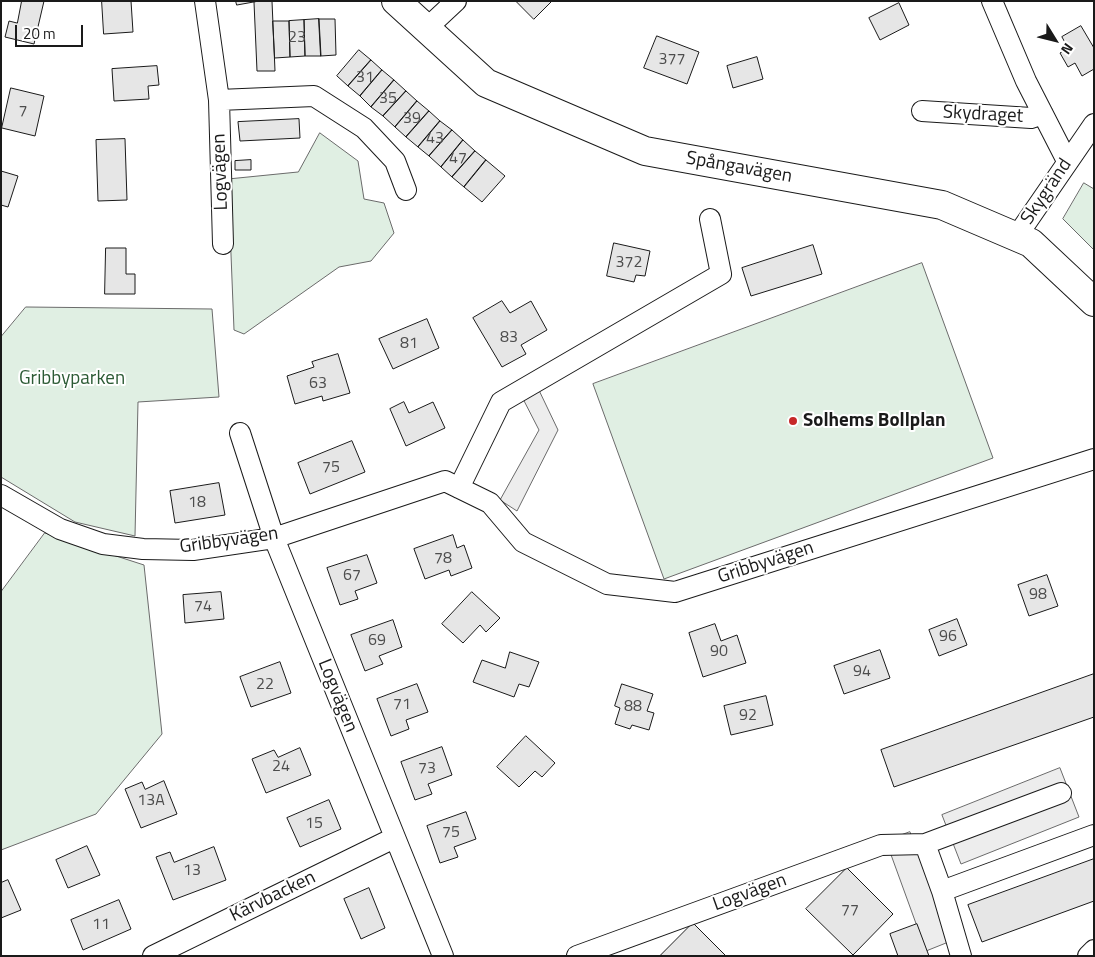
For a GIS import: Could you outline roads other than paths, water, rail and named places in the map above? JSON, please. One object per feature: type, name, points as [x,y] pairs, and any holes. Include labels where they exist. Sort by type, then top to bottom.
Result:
[{"type":"street","name":"Logvägen","points":[[205,1],[219,100],[224,244]]},
{"type":"street","name":"Spångavägen","points":[[396,1],[486,84],[645,151],[942,205],[1031,243],[1094,302]]},
{"type":"street","points":[[426,29],[456,1]]},
{"type":"street","name":"Skydraget","points":[[992,1],[1026,81],[1067,161]]},
{"type":"street","points":[[219,100],[314,96],[364,128],[395,161],[406,190]]},
{"type":"street","name":"Skydraget","points":[[922,112],[1030,118],[1043,114]]},
{"type":"street","name":"Skygränd","points":[[1017,236],[1094,124]]},
{"type":"street","points":[[460,488],[501,402],[721,274],[710,219]]},
{"type":"street","name":"Logvägen","points":[[240,433],[274,538],[394,838],[444,956]]},
{"type":"street","name":"Gribbyvägen","points":[[1,495],[60,529],[103,544],[143,549],[193,550],[274,538],[444,481],[490,503],[523,542],[607,584],[675,592],[1094,458]]},
{"type":"street","name":"Logvägen","points":[[577,956],[881,845],[925,844],[1061,793]]},
{"type":"street","points":[[942,891],[1094,835]]},
{"type":"street","name":"Kärvbacken","points":[[153,956],[394,838]]},
{"type":"street","points":[[925,844],[942,891],[960,956]]},
{"type":"street","points":[[1088,956],[1094,950]]},
{"type":"place","name":"Solhems Bollplan","points":[[793,421]]},
{"type":"park label","name":"Gribbyparken","points":[[72,379]]}]
